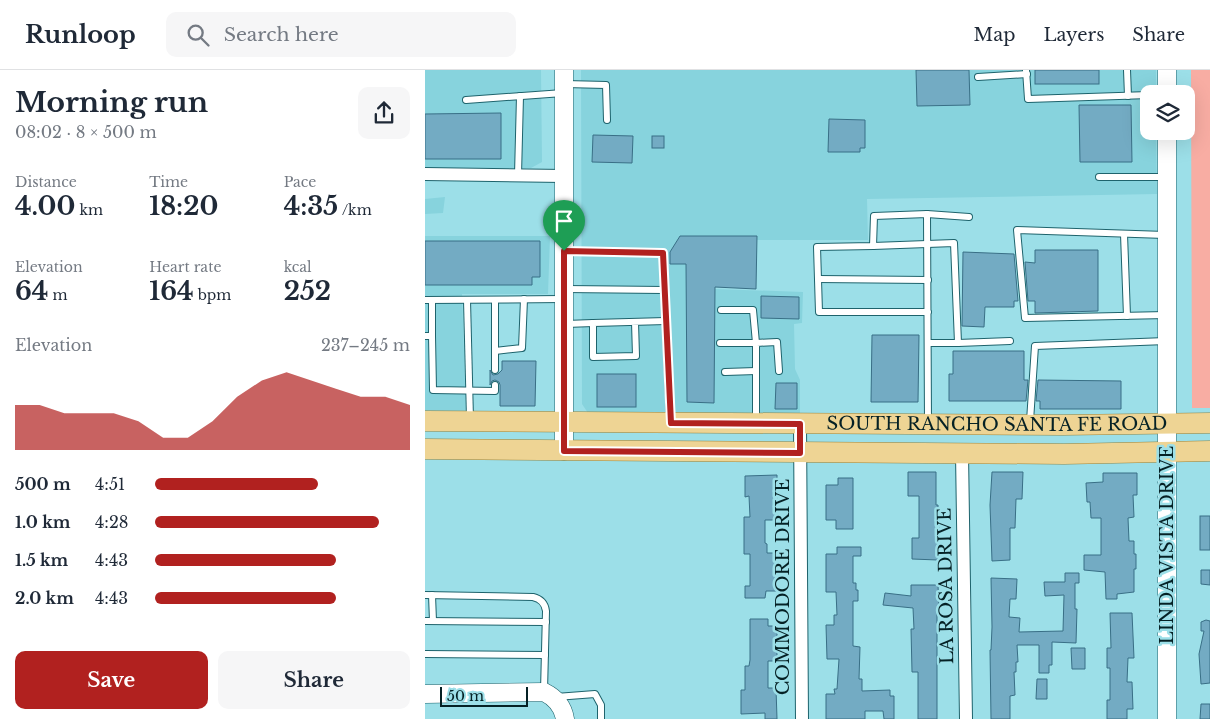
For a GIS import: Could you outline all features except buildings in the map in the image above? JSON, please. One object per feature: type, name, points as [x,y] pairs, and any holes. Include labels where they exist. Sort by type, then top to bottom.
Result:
[{"type":"main road","points":[[1167,70],[1167,85]]},
{"type":"main road","points":[[564,83],[564,451]]},
{"type":"main road","name":"LINDA VISTA DRIVE","points":[[1167,140],[1167,719]]},
{"type":"main road","name":"SOUTH RANCHO SANTA FE ROAD","points":[[425,421],[1030,425],[1210,422]]},
{"type":"main road","name":"SOUTH RANCHO SANTA FE ROAD","points":[[425,449],[1064,454],[1210,451]]},
{"type":"main road","points":[[425,694],[549,695],[562,707],[565,719]]},
{"type":"street","points":[[425,174],[564,176]]},
{"type":"street","name":"COMMODORE DRIVE","points":[[800,424],[801,719]]},
{"type":"street","name":"LA ROSA DRIVE","points":[[962,453],[966,719]]},
{"type":"lane","points":[[1127,70],[1128,96]]},
{"type":"lane","points":[[978,77],[1027,72],[1028,99],[1140,95]]},
{"type":"lane","points":[[467,100],[520,96],[564,83],[607,85],[607,120]]},
{"type":"lane","points":[[518,175],[520,96]]},
{"type":"lane","points":[[1099,177],[1167,177]]},
{"type":"lane","points":[[927,214],[928,424]]},
{"type":"lane","points":[[873,246],[874,216],[927,214],[969,217]]},
{"type":"lane","points":[[1167,235],[1017,230],[1025,318],[1167,315]]},
{"type":"lane","points":[[1124,234],[1127,316]]},
{"type":"lane","points":[[928,312],[819,312],[817,248],[954,243],[958,343]]},
{"type":"lane","points":[[564,251],[663,253],[671,423]]},
{"type":"lane","points":[[818,279],[928,280]]},
{"type":"lane","points":[[495,386],[495,391],[433,390],[428,300],[524,299],[564,294],[665,290]]},
{"type":"lane","points":[[495,351],[522,348],[524,299]]},
{"type":"lane","points":[[467,300],[471,422]]},
{"type":"lane","points":[[495,300],[495,370]]},
{"type":"lane","points":[[721,310],[753,310],[756,344],[756,424]]},
{"type":"lane","points":[[564,324],[666,321]]},
{"type":"lane","points":[[593,323],[593,357],[636,356],[635,322]]},
{"type":"lane","points":[[1030,425],[1035,346],[1167,341]]},
{"type":"lane","points":[[720,343],[756,344],[777,342],[779,372]]},
{"type":"lane","points":[[928,343],[1010,342]]},
{"type":"lane","points":[[725,372],[756,371]]},
{"type":"lane","points":[[546,622],[429,621],[429,595],[533,596],[538,598],[545,606],[546,622],[545,654],[549,695],[595,694],[601,705],[601,719]]},
{"type":"lane","points":[[425,654],[545,654]]},
{"type":"shaded area","points":[[425,70],[541,70],[542,162],[531,168],[425,168]]},
{"type":"shaded area","points":[[581,70],[1156,70],[1156,85],[1140,85],[1140,140],[1156,140],[1157,194],[867,199],[868,240],[715,240],[715,289],[803,292],[802,323],[794,324],[795,369],[800,380],[800,413],[593,416],[588,413],[582,404]]},
{"type":"shaded area","points":[[1191,70],[1210,70],[1210,408],[1192,408],[1191,140],[1195,140],[1195,85],[1191,85]]},
{"type":"shaded area","points":[[445,197],[443,213],[425,214],[425,199]]},
{"type":"shaded area","points":[[425,236],[550,236],[548,294],[462,294],[466,416],[425,416]]},
{"type":"route","points":[[564,251],[663,253],[671,423],[800,424],[800,453],[564,451],[564,251]]}]
